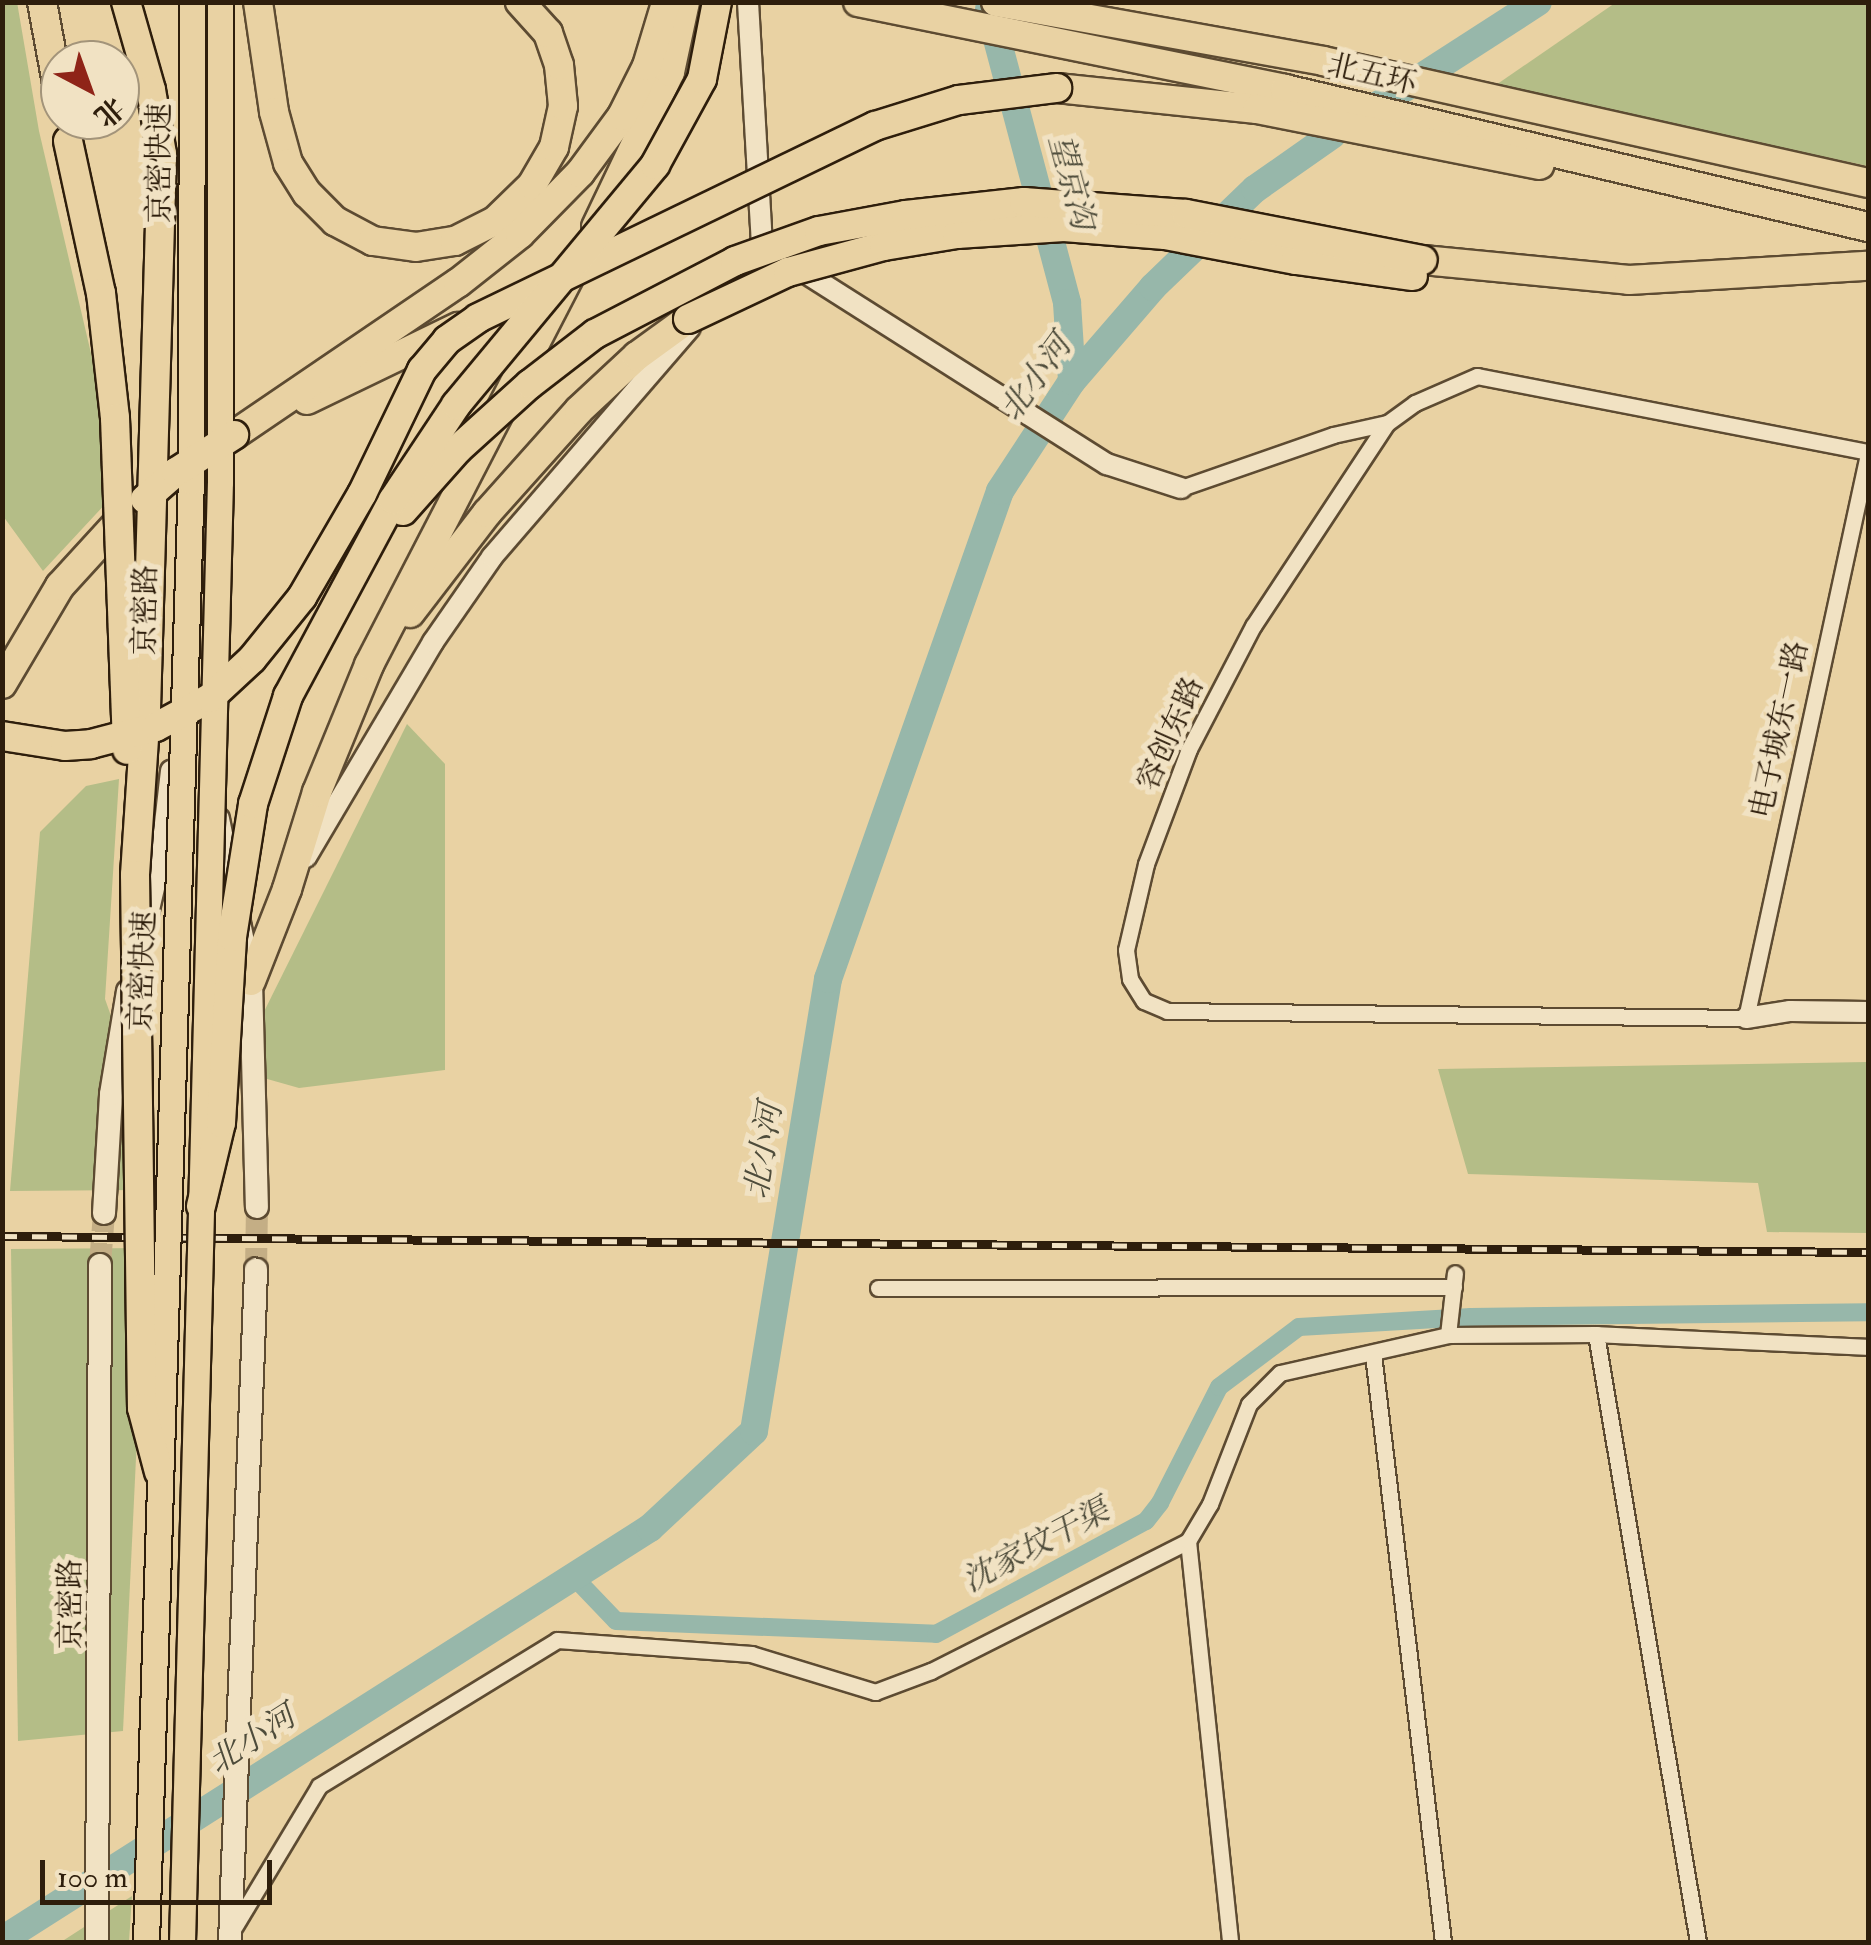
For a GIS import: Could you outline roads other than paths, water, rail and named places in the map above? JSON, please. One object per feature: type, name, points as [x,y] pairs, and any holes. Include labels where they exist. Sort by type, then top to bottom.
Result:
[{"type":"highway","points":[[42,2],[49,40]]},
{"type":"highway","points":[[126,2],[151,90],[162,154],[146,709],[136,875]]},
{"type":"highway","name":"京密快速","points":[[146,1942],[192,481],[192,2]]},
{"type":"highway","name":"京密快速","points":[[182,1942],[220,482],[221,2]]},
{"type":"highway","points":[[258,2],[274,112],[288,162],[307,194],[336,221],[372,241],[416,247],[455,241],[496,222],[532,184],[554,148],[563,106],[559,65],[548,32],[520,2]]},
{"type":"highway","points":[[2,684],[60,586],[124,516],[176,472],[458,283],[520,234],[580,172],[622,116],[648,66],[666,2]]},
{"type":"highway","points":[[251,981],[288,889],[317,792],[369,666],[631,159],[670,72],[685,2]]},
{"type":"highway","points":[[200,1206],[220,1123],[232,937],[253,804],[288,696],[394,500],[456,406],[654,164],[702,79],[717,2]]},
{"type":"highway","name":"北五环","points":[[858,2],[991,16],[1047,7],[1323,61],[1868,183]]},
{"type":"highway","name":"北五环","points":[[991,16],[1047,41],[1285,89],[1868,227]]},
{"type":"highway","points":[[234,435],[875,126],[960,100],[1057,88],[1257,109],[1440,148],[1757,202]]},
{"type":"highway","points":[[68,140],[101,293],[115,418],[136,875],[142,1408],[158,1472]]},
{"type":"highway","points":[[337,600],[385,532],[446,462],[530,384],[595,334],[735,261],[819,230],[906,215],[1024,202],[1186,214],[1418,268]]},
{"type":"highway","points":[[369,666],[487,514],[578,410],[637,356],[688,320],[788,272],[884,246],[956,234],[1046,228],[1165,235],[1296,260],[1629,280],[1868,266]]},
{"type":"highway","points":[[2,736],[65,746],[92,744],[156,727],[210,698],[252,659],[302,597],[362,494],[422,370],[447,340],[478,318]]},
{"type":"main road","name":"京密路","points":[[104,1213],[111,1094],[128,994],[164,841],[172,769],[185,278],[182,2]]},
{"type":"main road","points":[[221,2],[218,815],[251,981],[257,1207]]},
{"type":"main road","name":"京密路","points":[[97,1942],[101,1807],[100,1265]]},
{"type":"main road","points":[[230,1938],[256,1270]]},
{"type":"street","points":[[288,889],[362,756],[492,557],[762,245],[748,2]]},
{"type":"street","points":[[762,245],[1094,455],[1181,488],[1333,435],[1387,423]]},
{"type":"street","name":"容创东路","points":[[1746,1018],[1167,1011],[1144,1000],[1130,980],[1126,950],[1146,864],[1189,749],[1253,626],[1387,423],[1427,397],[1476,376],[1868,453]]},
{"type":"street","name":"电子城东一路","points":[[1746,1018],[1868,453]]},
{"type":"street","points":[[1746,1018],[1790,1011],[1868,1012]]},
{"type":"street","points":[[1746,1018],[1868,1023]]},
{"type":"street","points":[[878,1288],[1454,1280],[1448,1335]]},
{"type":"street","points":[[1596,1334],[1698,1942]]},
{"type":"street","points":[[230,1938],[319,1786],[558,1640],[751,1654],[876,1692],[931,1671],[1188,1541],[1210,1504],[1249,1404],[1280,1373],[1448,1335],[1596,1334],[1868,1347]]},
{"type":"street","points":[[1374,1354],[1443,1942]]},
{"type":"street","points":[[1188,1541],[1230,1942]]},
{"type":"waterway","name":"北小河","points":[[1358,118],[1538,2]]},
{"type":"waterway","name":"望京沟","points":[[989,9],[1067,303],[1072,381]]},
{"type":"waterway","name":"北小河","points":[[2,1940],[650,1528],[754,1431],[828,979],[1000,491],[1072,381],[1153,287],[1255,189],[1332,135]]},
{"type":"waterway","name":"沈家坟干渠","points":[[573,1576],[616,1621],[936,1634],[1146,1521],[1160,1503],[1219,1387],[1299,1327],[1471,1317],[1868,1312]]},
{"type":"tunnel","points":[[256,1270],[257,1207]]},
{"type":"tunnel","points":[[100,1265],[104,1213]]},
{"type":"railway","points":[[2,1236],[1868,1252]]}]
